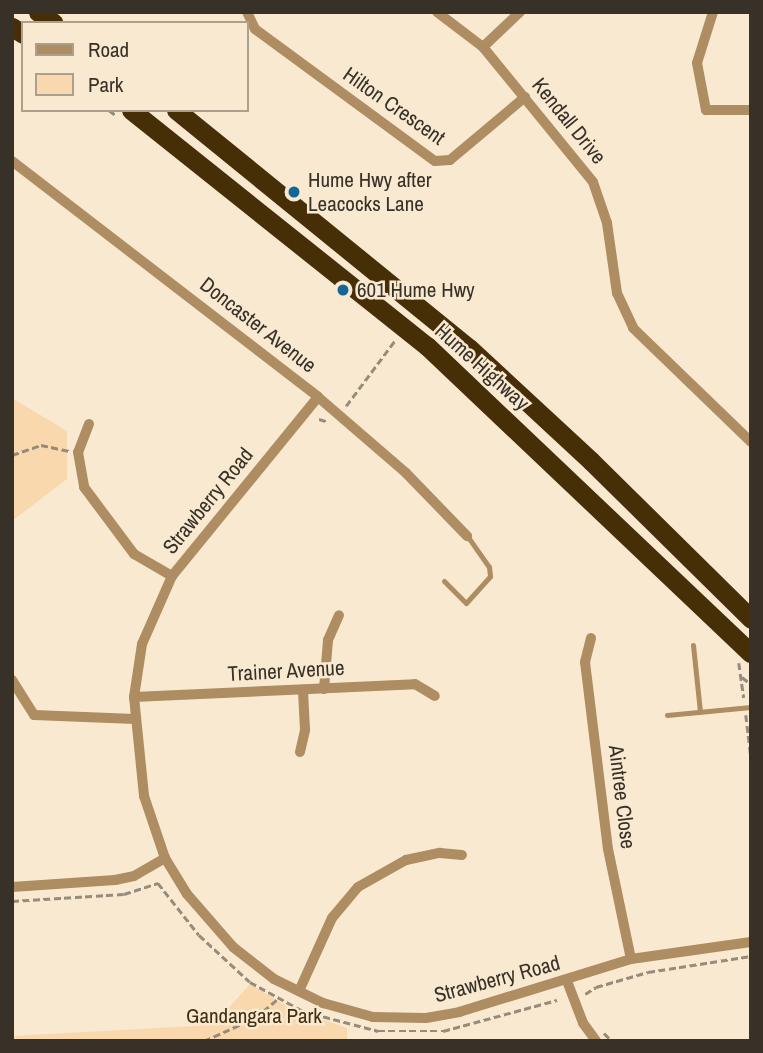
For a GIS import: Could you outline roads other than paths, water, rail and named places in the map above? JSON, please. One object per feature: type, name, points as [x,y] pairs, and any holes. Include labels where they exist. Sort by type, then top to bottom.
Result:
[{"type":"highway","name":"Hume Highway","points":[[178,112],[469,348],[591,461],[751,619]]},
{"type":"highway","name":"Hume Highway","points":[[126,115],[426,346],[745,657]]},
{"type":"street","name":"Hilton Crescent","points":[[247,12],[255,29],[435,161],[450,160],[525,97]]},
{"type":"street","name":"Kendall Drive","points":[[437,12],[483,47],[593,182],[607,223],[617,293],[633,328],[751,442]]},
{"type":"street","points":[[483,47],[520,12]]},
{"type":"street","points":[[713,12],[697,63],[706,110],[751,110]]},
{"type":"street","name":"Doncaster Avenue","points":[[12,161],[318,397],[406,473],[467,536]]},
{"type":"street","name":"Strawberry Road","points":[[318,397],[172,576],[142,644],[134,697],[144,796],[165,858],[187,894],[233,947],[274,979],[349,1013],[426,1018],[567,981],[631,959],[751,942]]},
{"type":"street","points":[[89,424],[78,452],[84,487],[115,534],[134,554],[172,576]]},
{"type":"street","points":[[324,689],[328,640],[338,615]]},
{"type":"street","name":"Aintree Close","points":[[591,638],[585,662],[606,836],[631,959]]},
{"type":"street","points":[[12,680],[34,715],[135,719]]},
{"type":"street","name":"Trainer Avenue","points":[[134,697],[415,684],[435,696]]},
{"type":"street","points":[[300,752],[305,730],[303,690]]},
{"type":"street","points":[[299,991],[332,918],[358,887],[406,860],[440,853],[462,855]]},
{"type":"street","points":[[12,887],[115,880],[134,876],[165,858]]},
{"type":"street","points":[[567,981],[583,1023],[596,1041]]},
{"type":"lane","points":[[444,581],[466,603],[488,581],[489,567],[467,536]]},
{"type":"lane","points":[[693,645],[700,712]]},
{"type":"lane","points":[[667,715],[751,707]]},
{"type":"place","name":"Hume Hwy after Leacocks Lane","points":[[294,192]]},
{"type":"place","name":"601 Hume Hwy","points":[[343,290]]},
{"type":"park label","name":"Gandangara Park","points":[[254,1016]]}]
